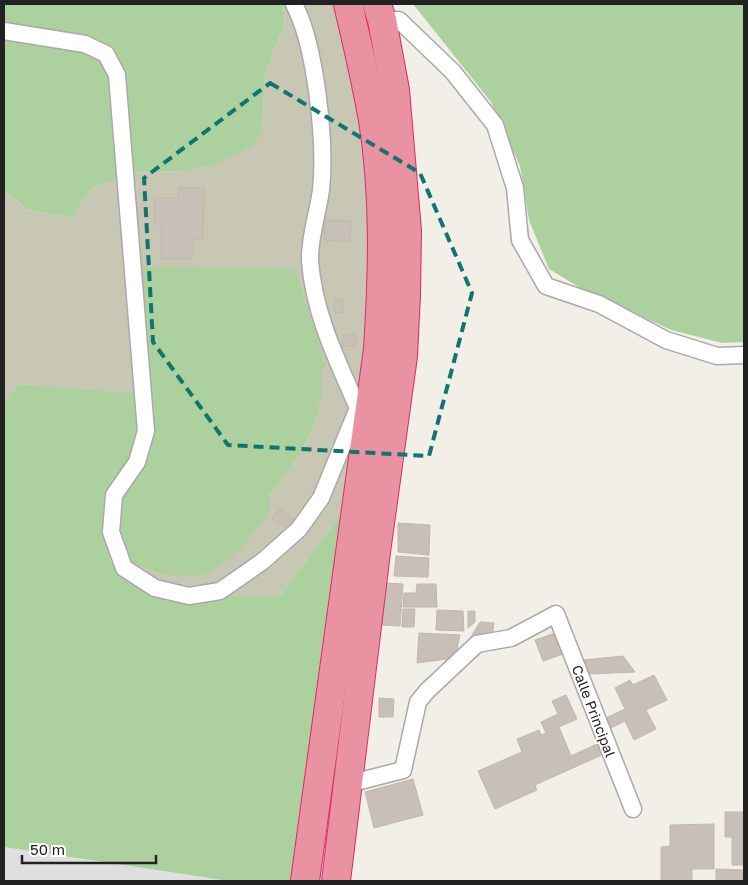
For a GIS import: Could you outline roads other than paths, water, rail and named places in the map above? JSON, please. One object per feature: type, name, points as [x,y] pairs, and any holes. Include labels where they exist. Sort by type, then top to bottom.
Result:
[{"type":"highway","points":[[305,881],[364,405],[382,292],[382,232],[378,159],[373,121],[348,4]]},
{"type":"highway","points":[[336,881],[403,356],[407,231],[395,90],[379,12]]},
{"type":"street","points":[[4,31],[85,44],[106,54],[117,75],[146,431],[137,462],[114,495],[111,532],[124,568],[154,588],[189,596],[220,591],[263,561],[300,529],[321,498],[364,405],[329,343],[316,304],[310,259],[321,189],[321,142],[310,54],[294,4]]},
{"type":"street","points":[[379,12],[399,20],[453,72],[495,124],[515,188],[520,240],[546,286],[599,304],[666,340],[717,356],[744,355]]},
{"type":"street","name":"Calle Principal","points":[[348,784],[403,770],[418,702],[427,691],[477,644],[511,638],[556,614],[632,808]]}]
